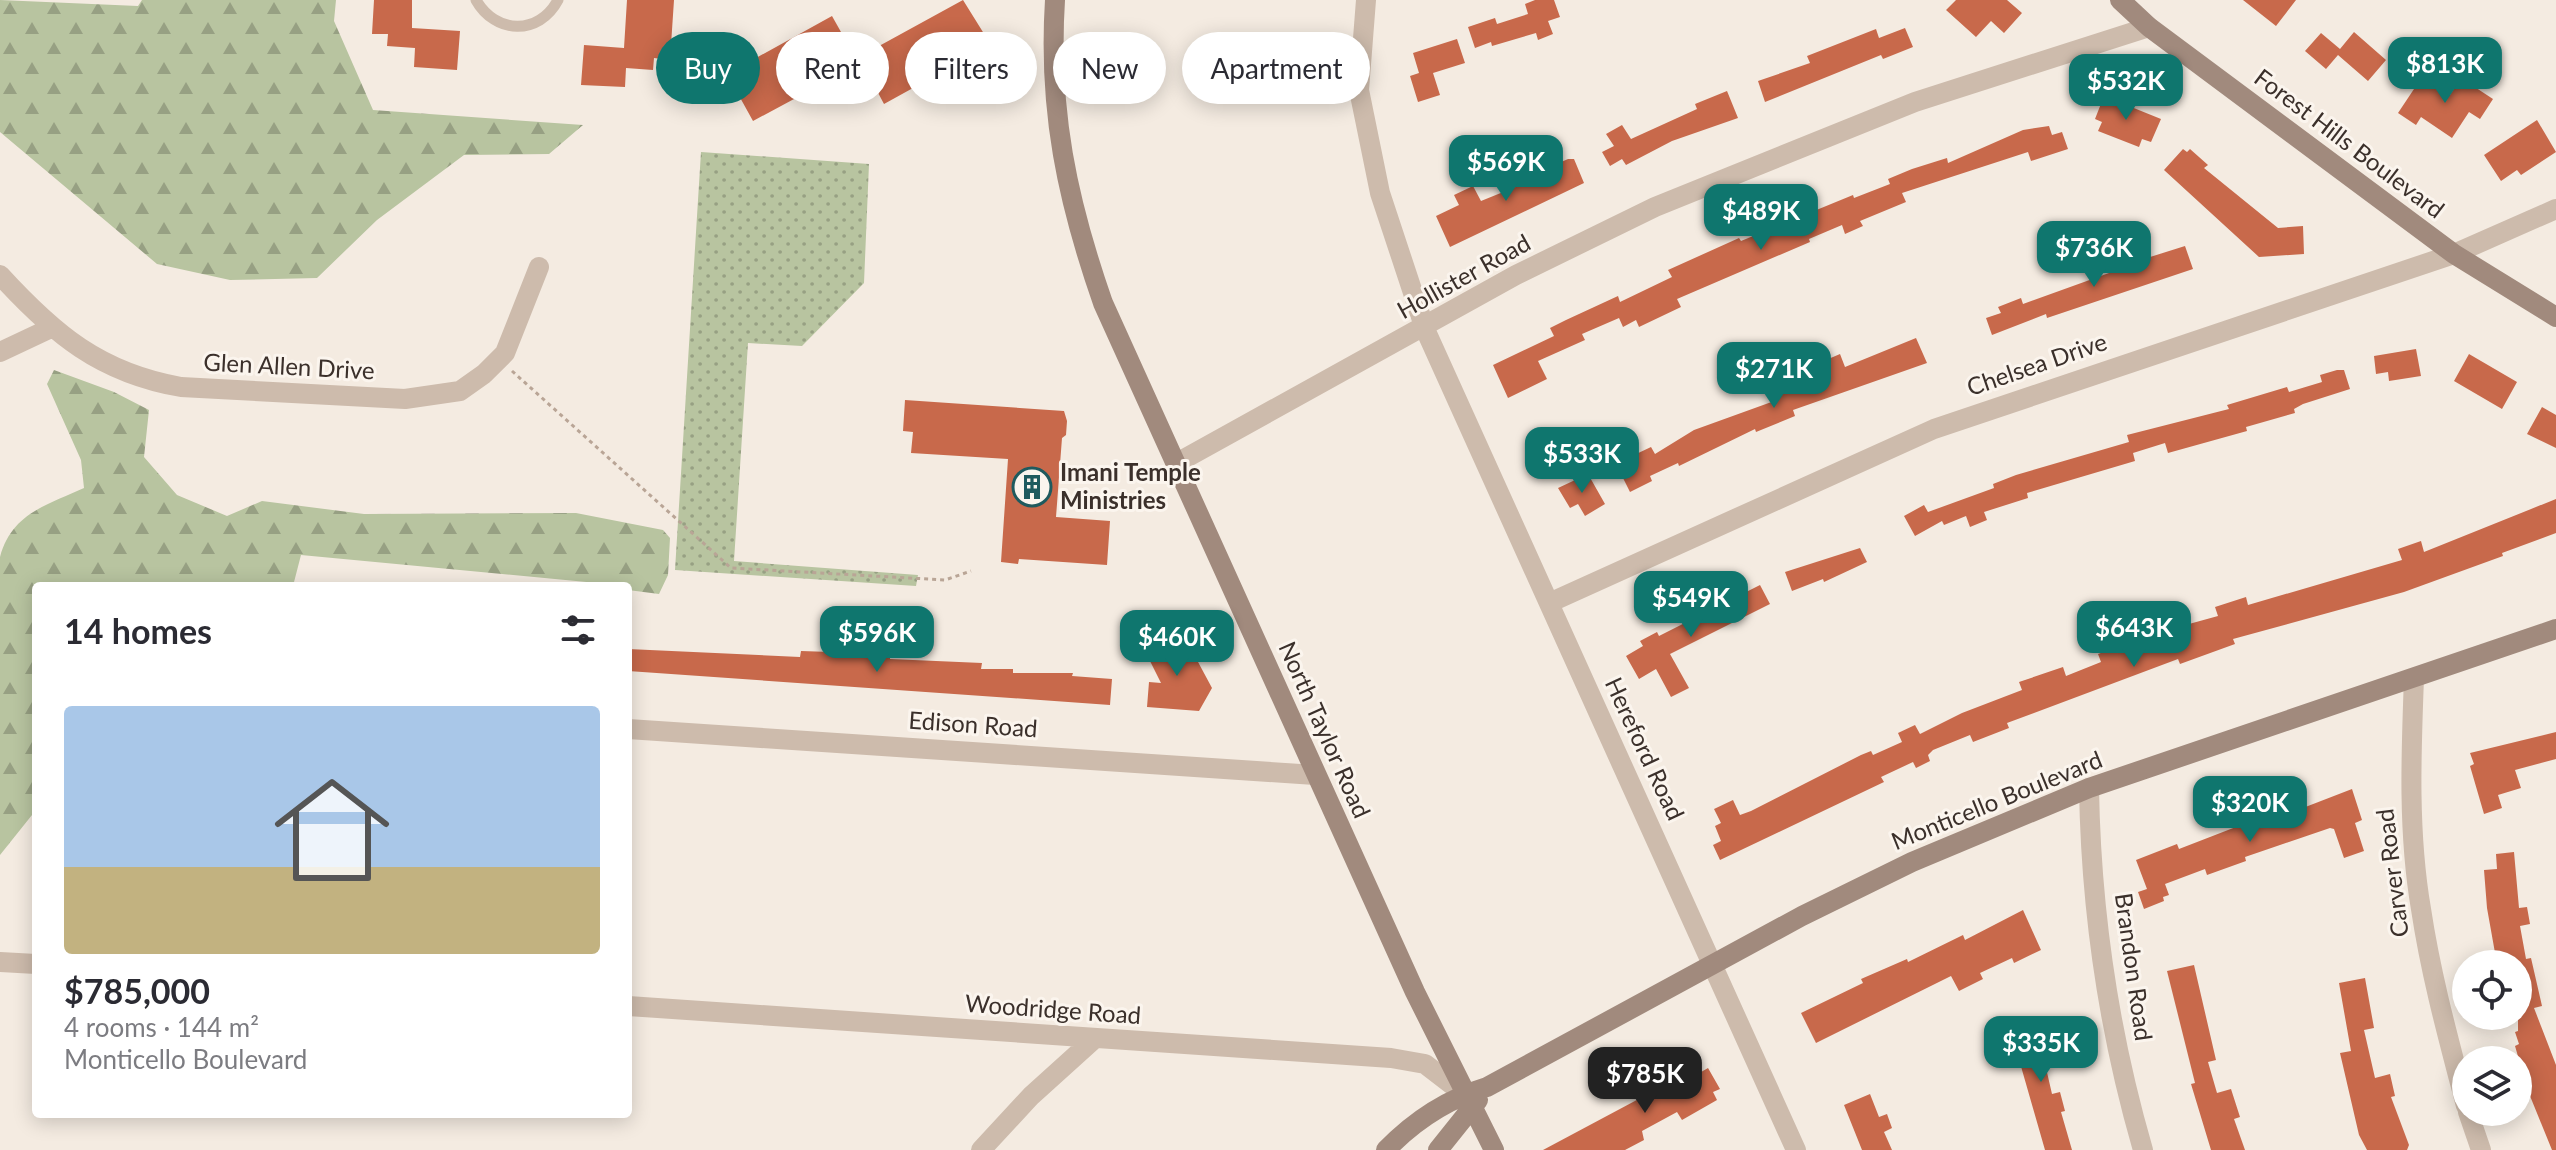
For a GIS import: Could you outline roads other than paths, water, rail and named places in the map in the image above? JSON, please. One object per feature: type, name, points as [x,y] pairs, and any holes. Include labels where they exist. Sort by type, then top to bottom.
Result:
[{"type":"street","name":"North Taylor Road","points":[[1055,0],[1054,83],[1058,136],[1078,231],[1103,303],[1315,775],[1494,1150]]},
{"type":"street","name":"Hereford Road","points":[[1366,0],[1359,90],[1380,193],[1425,329],[1796,1150]]},
{"type":"street","name":"Forest Hills Boulevard","points":[[2120,0],[2149,27],[2454,254],[2556,317]]},
{"type":"street","name":"Hollister Road","points":[[1175,464],[1425,329],[1516,275],[1655,207],[1915,102],[2149,27]]},
{"type":"street","name":"Chelsea Drive","points":[[1549,603],[1934,429],[2454,254],[2556,209]]},
{"type":"street","name":"Glen Allen Drive","points":[[0,275],[51,328],[115,369],[145,381],[181,387],[405,399],[460,391],[500,359],[516,331],[539,267]]},
{"type":"street","points":[[0,352],[51,328]]},
{"type":"street","name":"Monticello Boulevard","points":[[1386,1150],[1410,1125],[1468,1101],[1487,1087],[1802,916],[1912,862],[2089,788],[2556,629]]},
{"type":"street","name":"Carver Road","points":[[2414,678],[2410,792],[2420,908],[2452,1052]]},
{"type":"street","name":"Edison Road","points":[[632,729],[1315,775]]},
{"type":"street","name":"Brandon Road","points":[[2089,788],[2099,937],[2111,1014],[2143,1150]]},
{"type":"street","points":[[0,962],[32,964]]},
{"type":"street","name":"Woodridge Road","points":[[632,1006],[1391,1058],[1425,1064],[1468,1101]]},
{"type":"street","points":[[981,1150],[1031,1096],[1093,1040]]},
{"type":"street","points":[[1438,1150],[1468,1101]]},
{"type":"street","points":[[2473,1126],[2481,1150]]},
{"type":"lane","points":[[476,0],[494,21],[523,27],[549,14],[558,0]]},
{"type":"place","name":"Imani Temple Ministries","points":[[1032,487]]}]
